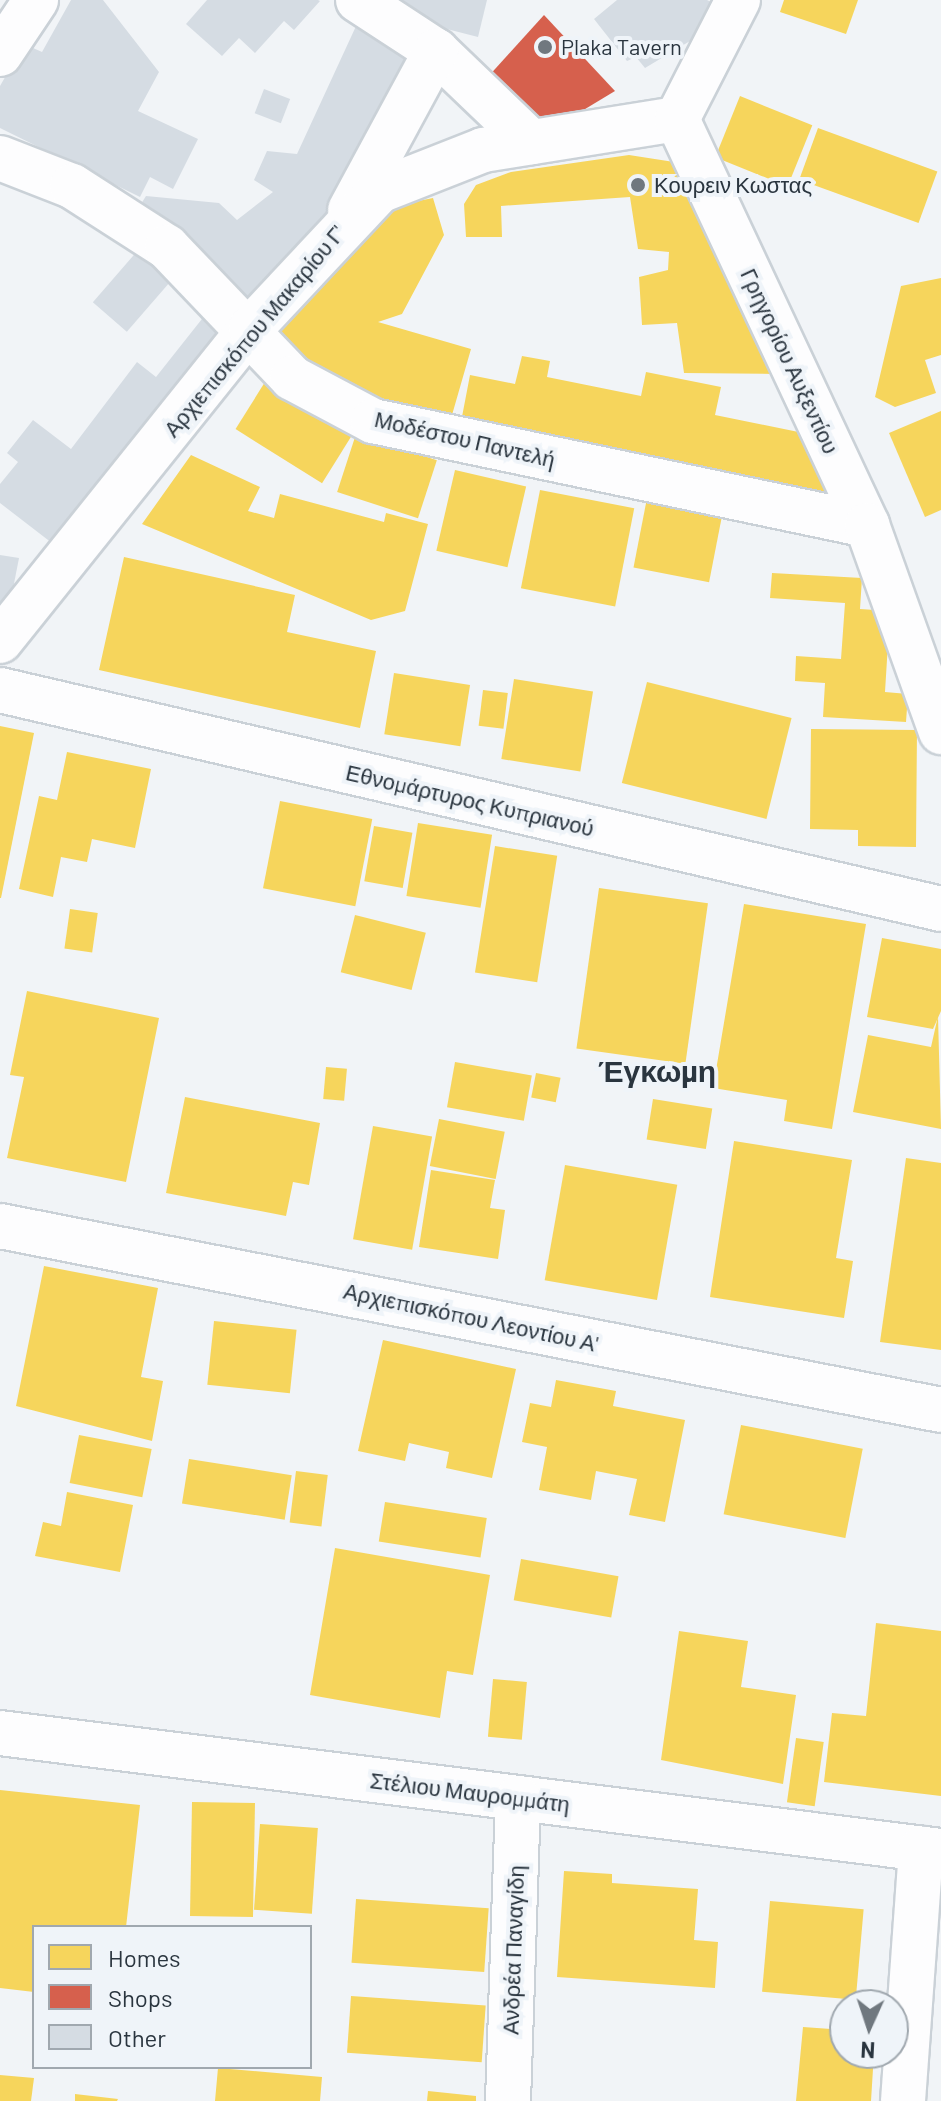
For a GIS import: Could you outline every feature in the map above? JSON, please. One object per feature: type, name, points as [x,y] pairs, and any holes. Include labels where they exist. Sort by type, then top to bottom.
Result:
[{"type":"street","points":[[0,54],[36,0]]},
{"type":"street","points":[[358,0],[436,51],[531,142]]},
{"type":"street","points":[[677,119],[738,0]]},
{"type":"street","points":[[342,226],[436,51]]},
{"type":"street","name":"Αρχιεπισκόπου Μακαρίου Γ'","points":[[0,641],[251,328],[342,226],[407,177],[531,142],[677,119]]},
{"type":"street","name":"Γρηγορίου Αυξεντίου","points":[[677,119],[867,525],[941,732]]},
{"type":"street","name":"Μοδέστου Παντελή","points":[[0,158],[72,186],[167,247],[251,328],[292,378],[373,421],[867,525]]},
{"type":"street","name":"Εθνομάρτυρος Κυπριανού","points":[[0,690],[941,909]]},
{"type":"street","name":"Αρχιεπισκόπου Λεοντίου Α'","points":[[0,1226],[941,1410]]},
{"type":"street","name":"Στέλιου Μαυρομμάτη","points":[[0,1733],[931,1850]]},
{"type":"street","name":"Ανδρέα Παναγίδη","points":[[508,2101],[518,1798]]},
{"type":"street","points":[[903,2101],[931,1850]]},
{"type":"building: Homes","points":[[784,0],[858,0],[846,34],[780,12]]},
{"type":"building: Homes","points":[[740,96],[812,125],[788,186],[715,157]]},
{"type":"building: Homes","points":[[818,128],[937,171],[919,223],[799,180]]},
{"type":"building: Homes","points":[[629,155],[674,162],[776,374],[684,373],[677,323],[642,325],[639,277],[668,270],[669,252],[638,249],[630,197],[501,206],[502,237],[466,237],[464,204],[476,185],[511,172]]},
{"type":"building: Homes","points":[[433,198],[444,235],[402,314],[378,322],[471,349],[452,415],[330,386],[278,335],[275,315],[388,207]]},
{"type":"building: Homes","points":[[941,278],[941,355],[925,360],[936,393],[895,407],[875,397],[901,286]]},
{"type":"building: Homes","points":[[522,356],[550,361],[547,377],[641,396],[646,372],[721,387],[715,415],[818,436],[812,465],[834,470],[845,502],[461,422],[470,375],[515,384]]},
{"type":"building: Homes","points":[[270,374],[357,428],[322,483],[236,429]]},
{"type":"building: Homes","points":[[941,411],[941,510],[925,517],[889,433]]},
{"type":"building: Homes","points":[[356,434],[437,460],[418,518],[337,492]]},
{"type":"building: Homes","points":[[191,455],[260,487],[248,511],[274,518],[280,494],[384,522],[386,513],[428,524],[405,611],[371,620],[142,524]]},
{"type":"building: Homes","points":[[455,470],[526,486],[507,567],[436,551]]},
{"type":"building: Homes","points":[[540,490],[634,508],[615,606],[521,588]]},
{"type":"building: Homes","points":[[648,493],[724,508],[709,582],[633,568]]},
{"type":"building: Homes","points":[[124,557],[295,595],[287,632],[376,651],[360,728],[99,670]]},
{"type":"building: Homes","points":[[772,573],[862,578],[860,609],[890,611],[885,692],[908,694],[906,722],[823,717],[825,683],[795,681],[796,656],[841,659],[845,603],[770,598]]},
{"type":"building: Homes","points":[[394,673],[470,685],[460,746],[384,734]]},
{"type":"building: Homes","points":[[514,679],[593,692],[580,772],[501,759]]},
{"type":"building: Homes","points":[[647,682],[792,718],[766,819],[622,783]]},
{"type":"building: Homes","points":[[483,690],[508,693],[503,729],[479,726]]},
{"type":"building: Homes","points":[[0,726],[34,733],[1,898],[0,898]]},
{"type":"building: Homes","points":[[811,729],[917,730],[916,847],[858,846],[858,830],[810,829]]},
{"type":"building: Homes","points":[[67,752],[151,769],[135,848],[92,839],[87,862],[61,857],[53,897],[19,889],[39,796],[57,800]]},
{"type":"building: Homes","points":[[280,801],[372,819],[355,906],[263,888]]},
{"type":"building: Homes","points":[[418,823],[492,835],[481,908],[406,896]]},
{"type":"building: Homes","points":[[374,826],[412,833],[403,888],[364,881]]},
{"type":"building: Homes","points":[[495,846],[557,856],[537,982],[475,972]]},
{"type":"building: Homes","points":[[599,888],[708,903],[685,1064],[576,1048]]},
{"type":"building: Homes","points":[[744,904],[866,924],[832,1129],[784,1121],[787,1100],[713,1088]]},
{"type":"building: Homes","points":[[70,909],[98,913],[92,953],[64,949]]},
{"type":"building: Homes","points":[[355,915],[426,933],[412,990],[341,972]]},
{"type":"building: Homes","points":[[882,938],[941,949],[941,1011],[933,1029],[867,1017]]},
{"type":"building: Homes","points":[[27,991],[159,1018],[126,1182],[7,1158],[24,1077],[10,1075]]},
{"type":"building: Homes","points":[[938,1016],[941,1129],[853,1112],[868,1035],[931,1047]]},
{"type":"building: Homes","points":[[455,1062],[532,1076],[524,1121],[447,1107]]},
{"type":"building: Homes","points":[[326,1067],[347,1069],[344,1101],[323,1099]]},
{"type":"building: Homes","points":[[536,1073],[561,1078],[556,1102],[531,1098]]},
{"type":"building: Homes","points":[[185,1097],[320,1123],[309,1185],[293,1182],[286,1216],[166,1193]]},
{"type":"building: Homes","points":[[653,1099],[712,1108],[706,1149],[647,1139]]},
{"type":"building: Homes","points":[[439,1119],[505,1132],[496,1179],[430,1166]]},
{"type":"building: Homes","points":[[373,1126],[432,1136],[412,1250],[353,1239]]},
{"type":"building: Homes","points":[[734,1141],[852,1160],[836,1258],[853,1261],[844,1318],[710,1297]]},
{"type":"building: Homes","points":[[906,1158],[941,1163],[941,1350],[880,1342]]},
{"type":"building: Homes","points":[[565,1165],[677,1185],[657,1300],[545,1280]]},
{"type":"building: Homes","points":[[431,1170],[495,1180],[490,1208],[505,1210],[498,1259],[419,1247]]},
{"type":"building: Homes","points":[[44,1266],[158,1288],[141,1377],[163,1381],[152,1441],[16,1406]]},
{"type":"building: Homes","points":[[214,1321],[297,1330],[290,1393],[207,1385]]},
{"type":"building: Homes","points":[[383,1340],[516,1369],[492,1478],[446,1468],[449,1452],[409,1443],[405,1461],[358,1451]]},
{"type":"building: Homes","points":[[556,1380],[616,1391],[613,1406],[685,1420],[665,1522],[629,1515],[637,1479],[596,1471],[591,1500],[539,1490],[547,1447],[522,1442],[530,1403],[551,1407]]},
{"type":"building: Homes","points":[[741,1425],[863,1449],[845,1538],[724,1514]]},
{"type":"building: Homes","points":[[79,1435],[152,1449],[142,1497],[70,1483]]},
{"type":"building: Homes","points":[[189,1459],[292,1475],[285,1520],[182,1503]]},
{"type":"building: Homes","points":[[296,1471],[328,1475],[321,1527],[290,1523]]},
{"type":"building: Homes","points":[[67,1492],[133,1505],[120,1572],[35,1556],[43,1522],[61,1526]]},
{"type":"building: Homes","points":[[385,1502],[487,1518],[480,1558],[379,1542]]},
{"type":"building: Homes","points":[[335,1548],[490,1575],[473,1675],[447,1671],[440,1718],[310,1695]]},
{"type":"building: Homes","points":[[521,1559],[618,1576],[611,1618],[514,1600]]},
{"type":"building: Homes","points":[[876,1623],[941,1631],[941,1796],[824,1782],[832,1713],[866,1716]]},
{"type":"building: Homes","points":[[679,1631],[748,1641],[741,1687],[796,1695],[783,1784],[661,1760]]},
{"type":"building: Homes","points":[[493,1679],[527,1682],[522,1740],[488,1737]]},
{"type":"building: Homes","points":[[796,1738],[824,1742],[815,1806],[787,1802]]},
{"type":"building: Homes","points":[[0,1790],[140,1805],[126,1925],[32,1925],[32,1992],[0,1988]]},
{"type":"building: Homes","points":[[192,1802],[255,1803],[253,1917],[190,1916]]},
{"type":"building: Homes","points":[[260,1824],[318,1828],[312,1914],[254,1910]]},
{"type":"building: Homes","points":[[564,1871],[612,1874],[612,1883],[698,1889],[694,1940],[718,1942],[715,1988],[557,1977]]},
{"type":"building: Homes","points":[[356,1899],[489,1908],[484,1972],[352,1963]]},
{"type":"building: Homes","points":[[770,1901],[864,1909],[857,1989],[829,1989],[829,1998],[762,1992]]},
{"type":"building: Homes","points":[[351,1996],[486,2005],[482,2062],[347,2053]]},
{"type":"building: Homes","points":[[803,2027],[829,2029],[829,2069],[873,2069],[871,2101],[796,2101]]},
{"type":"building: Homes","points":[[218,2069],[322,2077],[320,2101],[215,2101]]},
{"type":"building: Homes","points":[[0,2075],[34,2078],[31,2101],[0,2101]]},
{"type":"building: Homes","points":[[428,2091],[476,2096],[476,2101],[427,2101]]},
{"type":"building: Homes","points":[[75,2094],[118,2099],[75,2101]]},
{"type":"building: Shops","name":"Plaka Tavern","points":[[544,15],[615,91],[552,129],[486,79]]},
{"type":"building: Other","points":[[71,0],[103,0],[159,72],[138,111],[198,139],[173,189],[150,177],[140,197],[0,128],[0,86],[24,44],[42,52]]},
{"type":"building: Other","points":[[207,0],[320,1],[294,30],[284,21],[255,53],[239,38],[222,56],[186,24]]},
{"type":"building: Other","points":[[378,0],[487,0],[478,37],[404,18]]},
{"type":"building: Other","points":[[617,0],[707,0],[715,4],[700,35],[645,68],[636,57],[627,61],[594,19]]},
{"type":"building: Other","points":[[357,24],[414,51],[331,227],[263,307],[244,299],[141,204],[146,196],[219,203],[237,220],[273,192],[254,180],[267,151],[297,154]]},
{"type":"building: Other","points":[[264,89],[290,99],[281,123],[255,113]]},
{"type":"building: Other","points":[[146,241],[180,271],[127,332],[93,302]]},
{"type":"building: Other","points":[[213,305],[238,325],[61,550],[0,503],[0,484],[18,462],[7,453],[33,420],[71,449],[137,362],[156,377]]},
{"type":"building: Other","points":[[0,555],[19,558],[11,599],[0,607]]},
{"type":"place","name":"Plaka Tavern","points":[[545,47]]},
{"type":"place","name":"Κουρειν Κωστας","points":[[638,185]]},
{"type":"district","name":"Έγκωμη","points":[[657,1070]]}]
